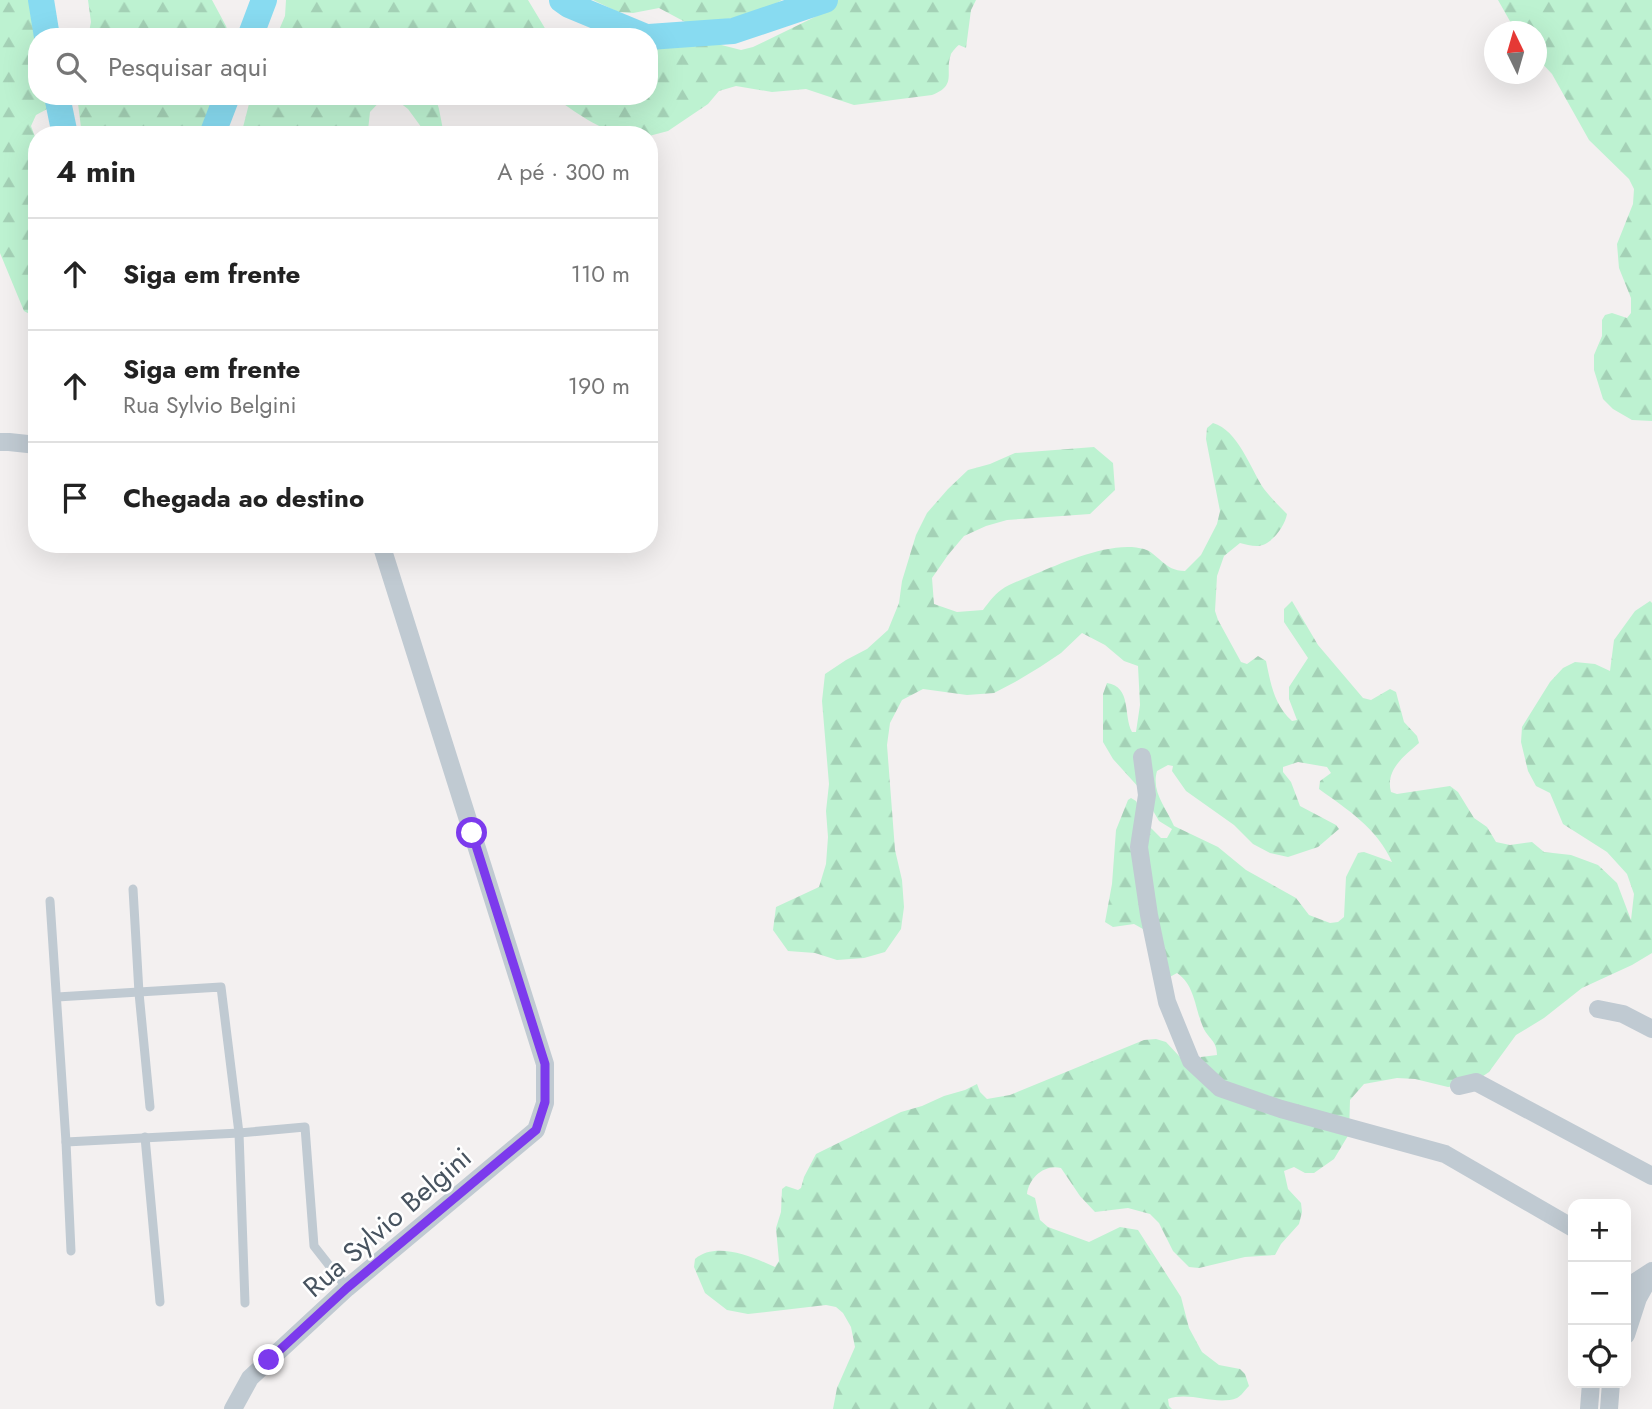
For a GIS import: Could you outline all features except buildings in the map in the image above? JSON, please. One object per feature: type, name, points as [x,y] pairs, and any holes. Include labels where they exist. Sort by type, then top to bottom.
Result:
[{"type":"street","points":[[0,442],[28,443]]},
{"type":"street","name":"Rua Sylvio Belgini","points":[[233,1409],[250,1378],[347,1288],[536,1130],[545,1102],[545,1064],[384,553]]},
{"type":"street","points":[[1142,757],[1147,795],[1139,848],[1149,915],[1167,1002],[1191,1061],[1220,1088],[1281,1109],[1445,1154],[1568,1225]]},
{"type":"street","points":[[1598,1009],[1623,1014],[1652,1029]]},
{"type":"street","points":[[1459,1086],[1476,1083],[1652,1176]]},
{"type":"street","points":[[1631,1288],[1652,1272]]},
{"type":"street","points":[[1589,1409],[1591,1388]]},
{"type":"street","points":[[1609,1409],[1611,1388]]},
{"type":"lane","points":[[133,889],[139,993],[150,1107]]},
{"type":"lane","points":[[50,901],[71,1251]]},
{"type":"lane","points":[[57,997],[221,987],[239,1133],[245,1303]]},
{"type":"lane","points":[[66,1142],[239,1133],[305,1126],[314,1246],[347,1288]]},
{"type":"lane","points":[[145,1137],[160,1302]]},
{"type":"green space","points":[[0,0],[47,0],[53,23],[52,28],[28,28],[28,105],[50,105],[36,115],[31,126],[28,126],[28,313],[24,311],[0,253]]},
{"type":"green space","points":[[88,0],[212,0],[227,28],[90,28]]},
{"type":"green space","points":[[286,0],[528,0],[545,28],[280,28],[285,16]]},
{"type":"green space","points":[[593,0],[782,0],[754,16],[687,23],[659,8],[633,13],[618,12]]},
{"type":"green space","points":[[834,0],[976,0],[971,10],[966,48],[959,45],[952,52],[948,83],[932,95],[854,105],[806,89],[772,92],[736,86],[719,91],[708,104],[668,131],[658,134],[658,126],[599,126],[566,105],[658,105],[658,39],[690,37],[741,50],[753,47],[823,13]]},
{"type":"green space","points":[[1498,0],[1652,0],[1652,421],[1632,420],[1613,409],[1603,399],[1594,370],[1594,355],[1602,336],[1602,320],[1605,315],[1612,313],[1627,318],[1631,313],[1631,298],[1619,268],[1617,244],[1633,204],[1634,189],[1629,179],[1589,140],[1547,69],[1547,21],[1510,21]]},
{"type":"green space","points":[[78,105],[218,105],[205,126],[81,126]]},
{"type":"green space","points":[[249,105],[377,105],[370,112],[368,126],[243,126]]},
{"type":"green space","points":[[403,105],[438,105],[442,126],[420,126]]},
{"type":"green space","points":[[1213,423],[1230,433],[1264,489],[1287,514],[1280,529],[1267,543],[1257,546],[1240,543],[1224,556],[1217,576],[1215,611],[1241,662],[1247,664],[1258,656],[1266,661],[1274,694],[1286,715],[1292,721],[1297,720],[1289,699],[1289,687],[1308,658],[1284,622],[1284,609],[1292,601],[1318,645],[1363,698],[1371,700],[1390,689],[1396,692],[1404,722],[1417,736],[1419,743],[1393,770],[1391,792],[1397,794],[1450,786],[1458,792],[1474,818],[1487,827],[1496,842],[1510,845],[1532,842],[1544,852],[1571,855],[1598,865],[1617,883],[1631,920],[1634,894],[1627,874],[1607,852],[1563,824],[1550,793],[1536,786],[1528,771],[1521,742],[1522,727],[1550,682],[1563,668],[1575,662],[1595,664],[1610,671],[1614,640],[1635,611],[1650,601],[1652,603],[1652,953],[1582,988],[1544,1018],[1516,1035],[1489,1072],[1473,1083],[1448,1087],[1415,1079],[1397,1078],[1364,1084],[1350,1100],[1349,1134],[1334,1159],[1314,1173],[1305,1173],[1294,1167],[1284,1171],[1288,1189],[1301,1203],[1302,1212],[1299,1224],[1275,1255],[1245,1257],[1199,1268],[1189,1267],[1173,1251],[1159,1223],[1150,1214],[1128,1208],[1095,1212],[1061,1168],[1043,1170],[1034,1178],[1027,1194],[1035,1198],[1040,1220],[1048,1227],[1089,1242],[1120,1227],[1138,1230],[1181,1297],[1189,1328],[1202,1352],[1219,1365],[1240,1369],[1245,1374],[1249,1386],[1237,1398],[1220,1400],[1176,1397],[1168,1399],[1172,1409],[833,1409],[837,1388],[855,1347],[851,1327],[843,1313],[836,1307],[826,1305],[748,1314],[727,1310],[705,1293],[694,1267],[695,1259],[713,1251],[735,1252],[775,1267],[779,1261],[776,1228],[781,1212],[782,1189],[786,1186],[798,1190],[801,1188],[816,1154],[901,1112],[977,1084],[987,1099],[1010,1095],[1144,1040],[1166,1042],[1193,1071],[1201,1057],[1217,1055],[1217,1050],[1203,1027],[1188,984],[1177,973],[1166,979],[1143,929],[1134,924],[1113,927],[1105,922],[1112,884],[1116,830],[1128,800],[1131,798],[1136,801],[1147,824],[1161,838],[1167,838],[1172,829],[1159,821],[1141,790],[1113,759],[1103,742],[1103,694],[1107,683],[1115,686],[1124,696],[1129,725],[1132,732],[1136,732],[1140,705],[1138,666],[1124,661],[1105,645],[1082,633],[1061,653],[994,693],[967,695],[923,689],[902,700],[890,723],[887,745],[895,850],[902,880],[904,907],[901,929],[885,952],[864,958],[837,960],[815,953],[788,951],[773,930],[776,907],[819,887],[826,864],[829,784],[822,701],[825,674],[867,649],[888,630],[899,603],[902,581],[916,535],[927,513],[968,470],[1015,453],[1094,447],[1113,463],[1115,490],[1090,514],[1007,520],[964,536],[932,578],[934,604],[957,612],[983,610],[998,592],[1013,583],[1074,558],[1118,547],[1144,549],[1166,565],[1185,571],[1201,555],[1217,524],[1220,511],[1206,439],[1207,428]],"holes":[[[1298,762],[1327,767],[1331,773],[1320,781],[1319,789],[1370,829],[1392,862],[1364,852],[1358,853],[1346,877],[1344,917],[1338,922],[1330,923],[1309,915],[1296,898],[1246,870],[1218,847],[1174,826],[1156,786],[1157,771],[1168,765],[1173,766],[1172,771],[1186,791],[1234,825],[1253,844],[1270,853],[1288,857],[1318,847],[1339,829],[1300,806],[1283,767]]]},
{"type":"waterway","points":[[41,0],[46,28]]},
{"type":"waterway","points":[[253,28],[264,0]]},
{"type":"waterway","points":[[562,0],[624,28]]},
{"type":"waterway","points":[[658,36],[733,31],[825,0]]},
{"type":"waterway","points":[[59,105],[63,126]]},
{"type":"waterway","points":[[215,126],[224,105]]},
{"type":"route","points":[[269,1360],[347,1288],[536,1130],[545,1102],[545,1064],[472,833]]}]
